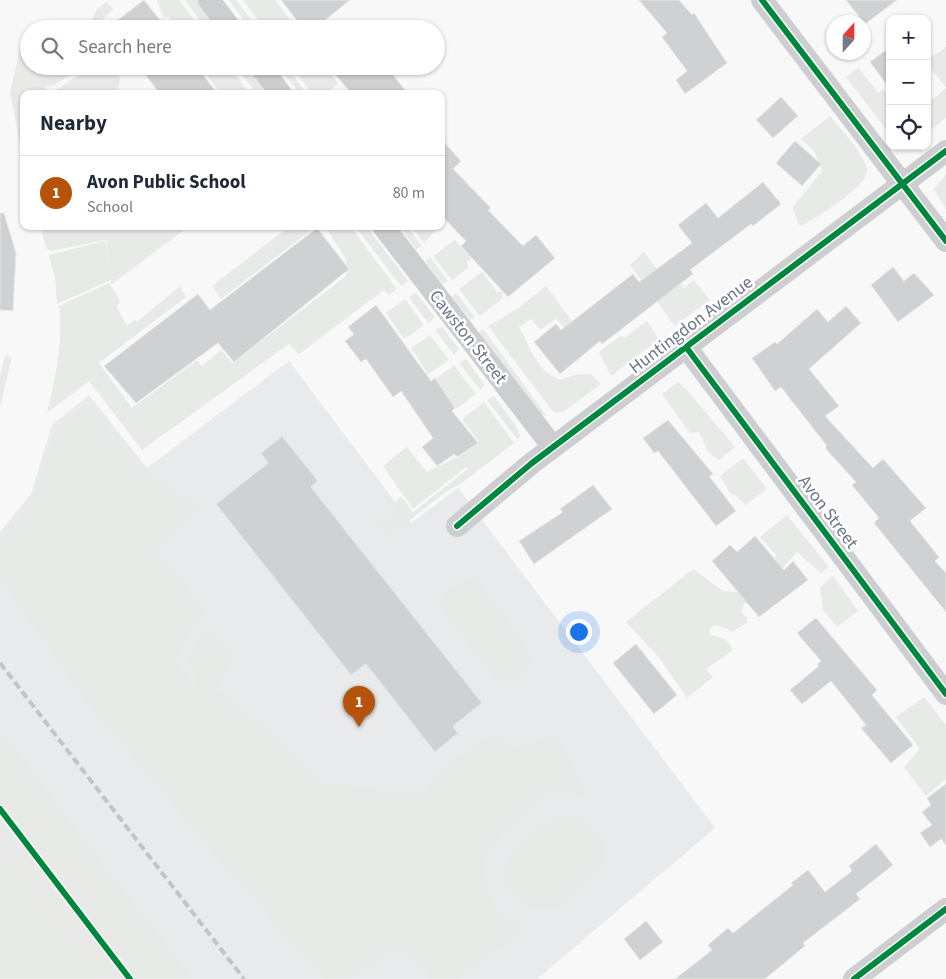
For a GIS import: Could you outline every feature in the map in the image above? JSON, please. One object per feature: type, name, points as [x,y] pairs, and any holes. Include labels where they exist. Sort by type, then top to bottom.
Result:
[{"type":"street","points":[[209,0],[224,20]]},
{"type":"street","points":[[762,0],[946,241]]},
{"type":"street","points":[[267,75],[278,90]]},
{"type":"street","name":"Huntingdon Avenue","points":[[457,526],[553,447],[946,151]]},
{"type":"street","name":"Cawston Street","points":[[386,230],[553,447]]},
{"type":"street","name":"Avon Street","points":[[686,347],[946,694]]},
{"type":"street","points":[[854,979],[946,909]]},
{"type":"shaded area","points":[[157,0],[179,0],[194,20],[172,20],[169,17],[163,17]]},
{"type":"shaded area","points":[[185,0],[197,0],[211,20],[199,20]]},
{"type":"shaded area","points":[[229,0],[236,0],[251,20],[243,20]]},
{"type":"shaded area","points":[[243,0],[275,0],[290,20],[258,20]]},
{"type":"shaded area","points":[[106,2],[113,9],[102,20],[91,20],[97,9]]},
{"type":"shaded area","points":[[946,47],[946,87],[931,69],[931,57]]},
{"type":"shaded area","points":[[20,48],[20,75],[70,75],[54,85],[45,87],[46,90],[20,90],[20,143],[10,93]]},
{"type":"shaded area","points":[[858,67],[878,93],[884,89],[886,92],[886,129],[846,77]]},
{"type":"shaded area","points":[[80,75],[118,75],[120,79],[118,90],[56,90]]},
{"type":"shaded area","points":[[207,75],[236,75],[247,90],[218,90]]},
{"type":"shaded area","points":[[242,75],[253,75],[263,88],[261,90],[254,90]]},
{"type":"shaded area","points":[[285,75],[293,75],[304,90],[297,90]]},
{"type":"shaded area","points":[[298,75],[332,75],[338,84],[330,90],[309,90]]},
{"type":"shaded area","points":[[946,88],[946,118],[931,130],[932,109],[931,101]]},
{"type":"shaded area","points":[[830,116],[861,156],[867,169],[866,176],[860,184],[841,200],[802,226],[798,224],[793,207],[822,171],[815,152],[801,139]]},
{"type":"shaded area","points":[[946,175],[946,209],[933,189]]},
{"type":"shaded area","points":[[42,230],[184,230],[111,285],[111,280],[57,304],[55,278],[49,255],[105,241],[110,268],[106,240],[50,251],[46,248]]},
{"type":"shaded area","points":[[285,230],[311,230],[221,299],[212,286]]},
{"type":"shaded area","points":[[328,230],[353,230],[397,289],[389,295],[384,290],[299,354],[289,344],[142,450],[89,381],[47,413],[60,346],[59,306],[109,283],[120,300],[117,308],[127,326],[135,320],[137,322],[180,286],[186,297],[99,363],[132,408],[197,360],[202,366],[221,350],[233,363],[346,276],[346,259]]},
{"type":"shaded area","points":[[358,230],[369,230],[408,281],[401,286]]},
{"type":"shaded area","points":[[402,230],[410,230],[422,246],[416,249]]},
{"type":"shaded area","points":[[414,230],[435,230],[424,243]]},
{"type":"shaded area","points":[[455,240],[472,259],[466,262],[469,267],[452,280],[433,256]]},
{"type":"shaded area","points":[[644,252],[672,289],[681,284],[684,288],[694,280],[710,300],[675,326],[630,265]]},
{"type":"shaded area","points":[[430,257],[448,281],[442,284],[425,261]]},
{"type":"shaded area","points":[[482,272],[497,292],[502,292],[503,298],[480,316],[459,289]]},
{"type":"shaded area","points":[[546,286],[578,329],[570,333],[556,319],[540,330],[531,319],[519,327],[535,358],[544,370],[560,380],[574,375],[591,374],[601,384],[563,412],[554,413],[488,326],[520,307]]},
{"type":"shaded area","points":[[416,293],[435,317],[428,323],[409,297]]},
{"type":"shaded area","points":[[456,293],[475,317],[470,320],[452,297]]},
{"type":"shaded area","points":[[405,299],[424,325],[404,339],[386,313]]},
{"type":"shaded area","points":[[647,321],[659,339],[611,376],[599,352],[620,336],[625,337]]},
{"type":"shaded area","points":[[442,327],[459,349],[454,355],[435,330]]},
{"type":"shaded area","points":[[483,329],[547,416],[540,413],[479,333]]},
{"type":"shaded area","points":[[430,335],[449,360],[428,374],[411,348]]},
{"type":"shaded area","points":[[5,355],[12,357],[0,407],[0,376]]},
{"type":"shaded area","points":[[466,359],[485,385],[480,390],[459,363]]},
{"type":"shaded area","points":[[289,361],[411,523],[458,488],[715,828],[537,979],[194,979],[0,728],[0,532],[31,494],[52,425],[89,395],[147,468]]},
{"type":"shaded area","points":[[454,365],[476,394],[456,409],[436,379]]},
{"type":"shaded area","points":[[678,382],[735,447],[719,460],[708,452],[699,432],[690,433],[662,394]]},
{"type":"shaded area","points":[[494,396],[518,429],[520,437],[518,440],[487,400]]},
{"type":"shaded area","points":[[91,401],[111,437],[141,466],[201,508],[157,551],[204,608],[176,660],[195,691],[219,691],[286,745],[326,783],[385,792],[426,792],[440,770],[495,733],[515,751],[536,740],[557,737],[586,794],[553,791],[503,833],[483,862],[487,885],[490,894],[499,908],[525,929],[458,979],[431,979],[426,969],[397,948],[349,979],[325,979],[237,880],[88,703],[0,578],[0,543],[34,499],[56,426]]},
{"type":"shaded area","points":[[484,402],[514,443],[463,482],[444,493],[390,536],[385,535],[374,522],[382,522],[392,517],[398,508],[395,503],[401,496],[413,512],[468,469],[466,467],[413,509],[383,466],[407,447],[427,472],[458,458],[479,442],[462,419]]},
{"type":"shaded area","points":[[743,458],[767,489],[746,505],[730,493],[720,476]]},
{"type":"shaded area","points":[[787,515],[829,567],[821,573],[797,552],[782,569],[784,573],[744,604],[741,612],[747,617],[748,622],[732,632],[715,625],[709,629],[710,635],[726,639],[733,650],[706,669],[713,677],[687,698],[661,660],[626,622],[693,569],[723,591],[737,592],[777,556],[760,537]]},
{"type":"shaded area","points":[[833,576],[858,611],[837,627],[823,610],[820,587]]},
{"type":"shaded area","points":[[476,577],[531,655],[529,666],[514,681],[496,681],[443,610],[441,603],[446,590]]},
{"type":"shaded area","points":[[201,630],[222,641],[228,647],[231,655],[228,671],[214,690],[195,688],[195,670],[185,656],[195,648]]},
{"type":"shaded area","points":[[924,697],[946,725],[946,779],[926,796],[904,767],[920,749],[896,717]]},
{"type":"shaded area","points":[[0,728],[194,979],[0,979]]},
{"type":"shaded area","points":[[572,815],[587,822],[603,840],[602,861],[597,871],[577,892],[560,904],[545,909],[526,904],[519,900],[508,888],[505,874],[509,860],[517,847],[544,824]]},
{"type":"building","points":[[144,0],[160,20],[118,20]]},
{"type":"building","points":[[281,0],[350,0],[325,20],[297,20]]},
{"type":"building","points":[[639,0],[679,0],[692,15],[694,13],[727,63],[685,94],[676,80],[687,71],[662,37],[667,33]]},
{"type":"building","points":[[846,0],[897,0],[871,20],[871,15],[858,15]]},
{"type":"building","points":[[886,50],[886,84],[870,62]]},
{"type":"building","points":[[146,75],[203,75],[215,90],[157,90]]},
{"type":"building","points":[[336,75],[393,75],[405,90],[349,90]]},
{"type":"building","points":[[781,97],[798,116],[773,138],[756,120]]},
{"type":"building","points":[[795,141],[821,164],[802,186],[776,163]]},
{"type":"building","points":[[445,143],[461,161],[453,169],[491,208],[488,210],[523,246],[536,235],[555,258],[508,297],[461,246],[466,241],[445,219]]},
{"type":"building","points":[[763,182],[781,204],[690,270],[693,274],[602,344],[600,341],[560,374],[534,342],[556,324],[561,330],[633,274],[639,282],[692,243],[678,225],[706,203],[718,218]]},
{"type":"building","points":[[0,213],[4,213],[16,253],[13,311],[0,310]]},
{"type":"building","points":[[314,230],[319,230],[349,269],[234,362],[218,343],[136,403],[104,366],[198,294],[210,310]]},
{"type":"building","points":[[893,267],[904,281],[914,273],[934,295],[898,322],[871,285]]},
{"type":"building","points":[[376,305],[431,381],[435,378],[455,408],[452,411],[478,443],[457,457],[454,454],[437,466],[422,447],[433,438],[401,391],[393,397],[366,359],[361,362],[345,341],[354,334],[348,327]]},
{"type":"building","points":[[846,306],[861,323],[809,369],[839,406],[825,416],[873,468],[883,459],[926,508],[910,521],[939,557],[935,561],[946,573],[946,612],[874,523],[879,518],[852,485],[856,482],[825,448],[827,446],[781,387],[775,391],[752,358],[775,342],[777,344],[817,309],[828,322]]},
{"type":"building","points":[[668,420],[713,474],[709,476],[736,511],[716,526],[658,451],[654,453],[643,438]]},
{"type":"building","points":[[282,436],[318,481],[311,487],[482,703],[453,726],[458,733],[435,752],[366,664],[351,675],[216,504],[268,463],[261,453]]},
{"type":"building","points":[[593,485],[612,509],[534,564],[519,541],[563,512],[560,509]]},
{"type":"building","points":[[755,536],[784,570],[793,561],[808,580],[759,617],[712,561],[730,545],[737,552]]},
{"type":"building","points":[[816,618],[877,690],[872,695],[913,745],[891,763],[861,728],[866,725],[831,681],[802,704],[790,690],[819,666],[817,664],[821,661],[797,633]]},
{"type":"building","points":[[636,644],[677,695],[654,714],[613,663]]},
{"type":"building","points":[[946,784],[946,845],[941,839],[930,847],[920,833],[932,825],[922,812],[931,805],[927,798]]},
{"type":"building","points":[[876,844],[893,865],[856,894],[860,899],[803,943],[805,946],[765,979],[675,979],[712,950],[708,945],[728,928],[733,933],[793,885],[791,883],[808,870],[825,892],[852,871],[849,866]]},
{"type":"building","points":[[646,921],[663,942],[640,960],[624,939]]},
{"type":"railway","points":[[0,663],[244,979]]},
{"type":"cycle path","points":[[762,0],[946,241]]},
{"type":"cycle path","points":[[457,526],[532,463],[946,151]]},
{"type":"cycle path","points":[[686,347],[946,694]]},
{"type":"cycle path","points":[[0,809],[130,979]]},
{"type":"cycle path","points":[[854,979],[946,909]]},
{"type":"place","name":"Avon Public School","points":[[359,727]]}]
